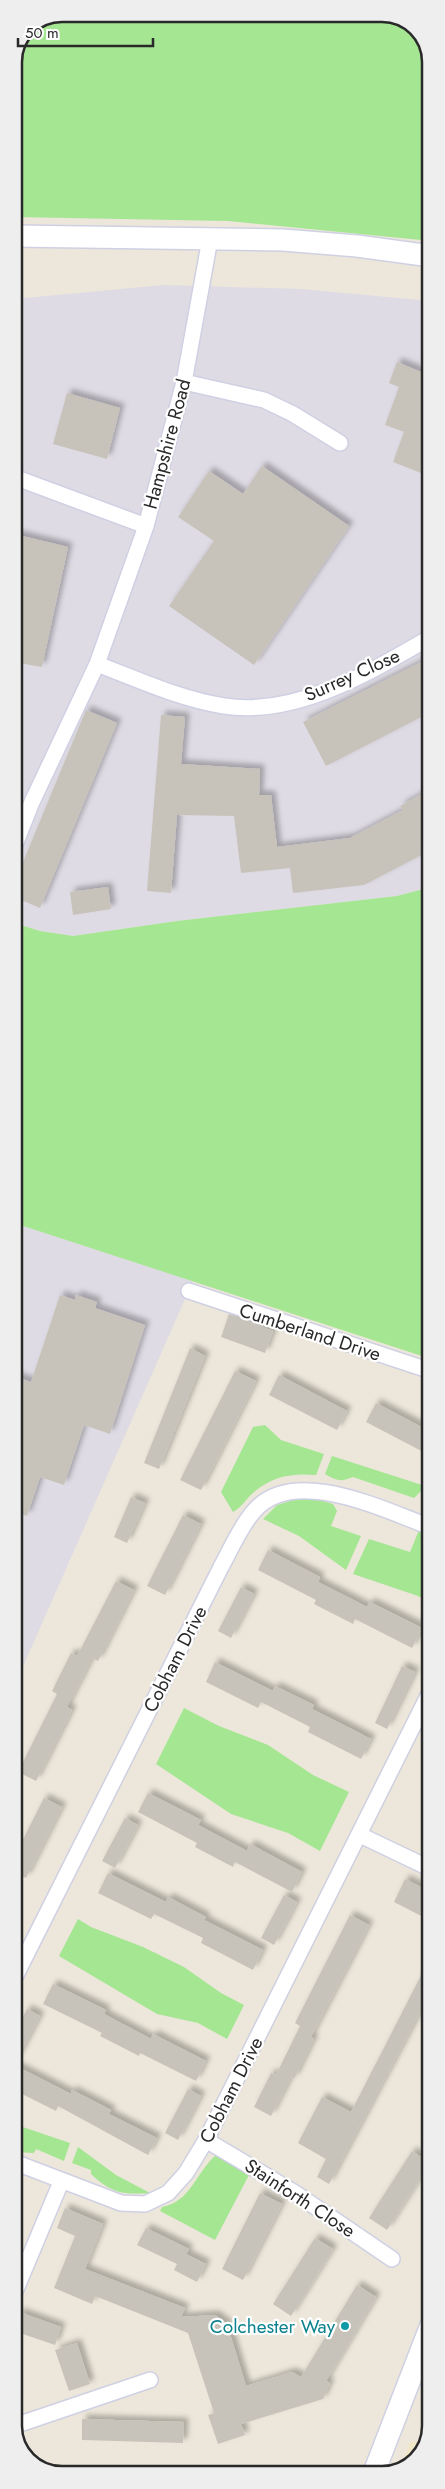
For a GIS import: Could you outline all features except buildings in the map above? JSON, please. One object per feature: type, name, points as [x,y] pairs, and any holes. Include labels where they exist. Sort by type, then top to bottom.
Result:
[{"type":"main road","points":[[22,236],[283,240],[357,246],[422,255]]},
{"type":"main road","points":[[376,2466],[422,2348]]},
{"type":"street","name":"Hampshire Road","points":[[22,826],[98,664],[146,526],[184,382],[210,239]]},
{"type":"street","points":[[184,382],[264,400],[294,414],[340,443]]},
{"type":"street","points":[[22,479],[146,526]]},
{"type":"street","name":"Surrey Close","points":[[98,664],[172,693],[225,706],[269,707],[321,693],[422,642]]},
{"type":"street","name":"Cumberland Drive","points":[[189,1291],[422,1368]]},
{"type":"street","name":"Cobham Drive","points":[[23,1961],[221,1567],[254,1510],[268,1498],[286,1491],[309,1490],[354,1500],[422,1525]]},
{"type":"street","name":"Cobham Drive","points":[[23,2166],[61,2182],[121,2203],[145,2204],[168,2193],[186,2173],[206,2140],[422,1708]]},
{"type":"street","points":[[360,1834],[422,1865]]},
{"type":"street","name":"Stainforth Close","points":[[206,2140],[295,2193],[392,2259]]},
{"type":"street","points":[[23,2273],[61,2182]]},
{"type":"street","points":[[23,2423],[150,2380]]},
{"type":"shaded area","points":[[163,285],[302,289],[422,300],[422,889],[397,896],[177,921],[73,936],[40,931],[22,926],[22,298]]},
{"type":"shaded area","points":[[22,1226],[193,1281],[23,1667]]},
{"type":"shaded area","points":[[419,2441],[413,2453],[403,2460],[410,2442]]},
{"type":"green space","points":[[62,22],[385,23],[405,29],[411,34],[416,40],[422,57],[422,240],[228,221],[22,217],[22,62],[29,40],[34,34],[47,26]]},
{"type":"green space","points":[[422,889],[422,1356],[22,1226],[22,926],[40,931],[73,936],[177,921],[397,896]]},
{"type":"green space","points":[[265,1425],[281,1440],[324,1454],[316,1475],[291,1475],[275,1479],[260,1487],[233,1512],[221,1492],[253,1427]]},
{"type":"green space","points":[[332,1456],[422,1485],[421,1491],[414,1498],[353,1477],[346,1480],[332,1478],[325,1474]]},
{"type":"green space","points":[[300,1498],[316,1499],[333,1504],[337,1511],[331,1526],[361,1536],[346,1570],[299,1536],[263,1519],[277,1505]]},
{"type":"green space","points":[[419,1530],[422,1531],[422,1598],[353,1574],[369,1539],[410,1552]]},
{"type":"green space","points":[[184,1708],[219,1726],[268,1745],[313,1775],[349,1792],[320,1851],[288,1833],[231,1814],[156,1764]]},
{"type":"green space","points":[[78,1919],[91,1927],[143,1947],[184,1967],[221,1993],[244,2005],[227,2039],[198,2023],[157,2014],[59,1956]]},
{"type":"green space","points":[[23,2127],[70,2143],[64,2161],[36,2149],[34,2153],[23,2152]]},
{"type":"green space","points":[[78,2147],[116,2175],[150,2193],[132,2194],[111,2189],[91,2174],[91,2170],[72,2163]]},
{"type":"green space","points":[[215,2156],[222,2156],[250,2173],[215,2240],[160,2211],[162,2207],[172,2204],[186,2193]]},
{"type":"place","name":"Colchester Way","points":[[345,2326]]}]
